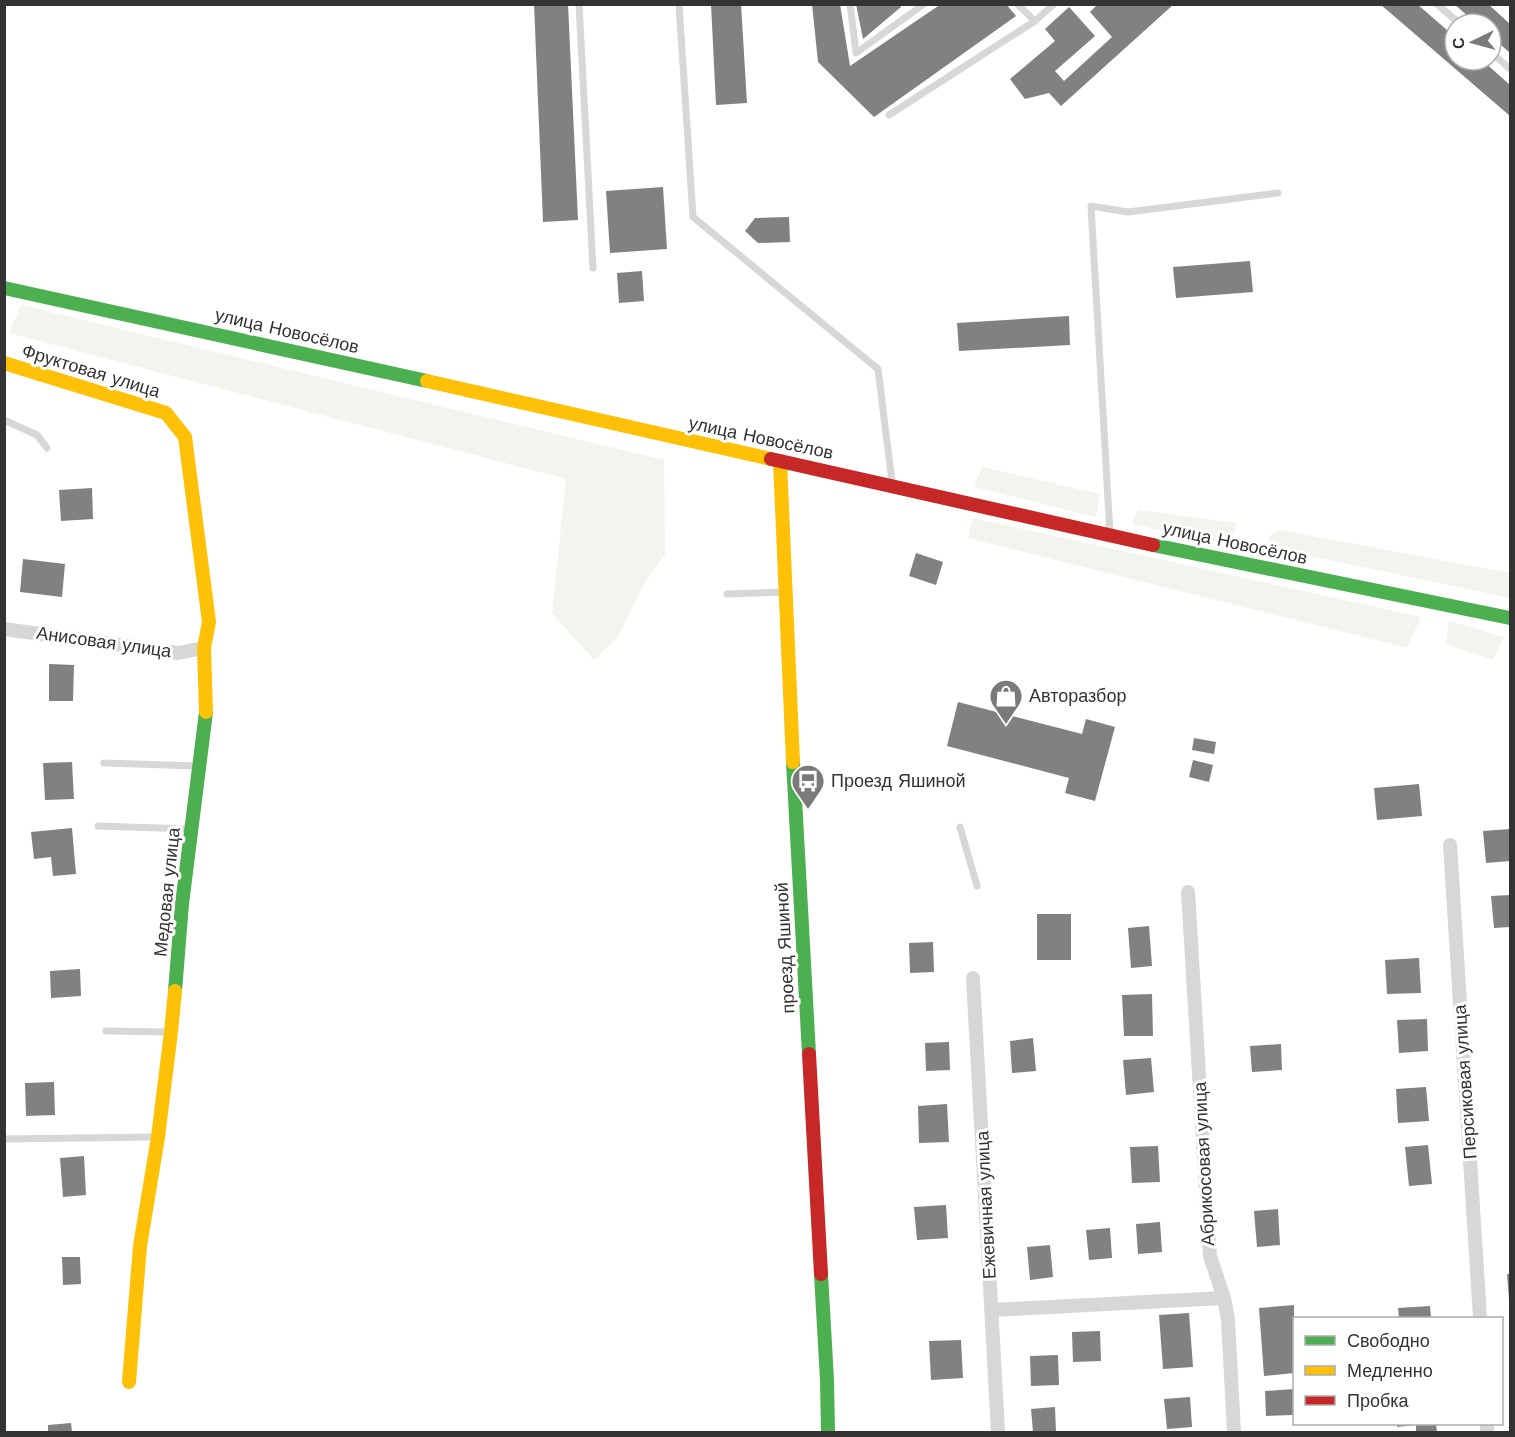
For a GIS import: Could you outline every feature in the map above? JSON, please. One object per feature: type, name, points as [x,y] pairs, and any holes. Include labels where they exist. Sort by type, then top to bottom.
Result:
[{"type":"street","name":"улица Новосёлов","points":[[4,288],[892,485],[1111,536],[1510,618]]},
{"type":"street","name":"Фруктовая улица","points":[[4,363],[166,413]]},
{"type":"street","name":"Медовая улица","points":[[129,1382],[140,1246],[158,1137],[171,1032],[182,904],[206,718],[204,648],[209,622],[185,437],[166,413]]},
{"type":"street","name":"проезд Яшиной","points":[[780,461],[792,763],[828,1432]]},
{"type":"street","name":"Анисовая улица","points":[[4,629],[178,653],[204,648]]},
{"type":"street","name":"Персиковая улица","points":[[1450,845],[1480,1317]]},
{"type":"street","name":"Абрикосовая улица","points":[[1188,892],[1210,1256],[1224,1298],[1228,1320],[1234,1432]]},
{"type":"street","name":"Ежевичная улица","points":[[974,978],[998,1432]]},
{"type":"street","points":[[992,1310],[1224,1298]]},
{"type":"lane","points":[[579,4],[593,268]]},
{"type":"lane","points":[[679,4],[693,218],[878,369],[892,485]]},
{"type":"lane","points":[[850,4],[856,53],[913,7],[924,4]]},
{"type":"lane","points":[[1017,4],[1035,21]]},
{"type":"lane","points":[[889,116],[1035,21],[1054,4]]},
{"type":"lane","points":[[1111,536],[1091,206],[1128,212],[1278,193]]},
{"type":"lane","points":[[4,420],[37,435],[47,448]]},
{"type":"lane","points":[[727,594],[785,592]]},
{"type":"lane","points":[[104,763],[200,766]]},
{"type":"lane","points":[[98,825],[192,829]]},
{"type":"lane","points":[[960,827],[977,886]]},
{"type":"lane","points":[[106,1031],[171,1032]]},
{"type":"lane","points":[[4,1139],[158,1137]]},
{"type":"shaded area","points":[[21,305],[664,460],[665,555],[645,582],[618,637],[594,660],[552,613],[566,479],[9,333]]},
{"type":"shaded area","points":[[982,467],[1100,494],[1096,517],[974,487]]},
{"type":"shaded area","points":[[1138,510],[1237,523],[1230,545],[1132,524]]},
{"type":"shaded area","points":[[973,518],[1421,617],[1407,648],[968,538]]},
{"type":"shaded area","points":[[1280,530],[1510,573],[1510,598],[1267,545],[1269,536]]},
{"type":"shaded area","points":[[1449,621],[1504,637],[1493,660],[1446,644]]},
{"type":"building","points":[[534,4],[568,4],[578,220],[543,222]]},
{"type":"building","points":[[711,4],[741,4],[747,103],[716,105]]},
{"type":"building","points":[[812,4],[840,4],[850,66],[941,4],[1006,4],[1016,16],[874,117],[818,62]]},
{"type":"building","points":[[856,4],[899,4],[901,7],[863,39]]},
{"type":"building","points":[[1098,4],[1174,4],[1061,106],[1049,93],[1025,99],[1010,79],[1055,41],[1045,29],[1069,7],[1095,36],[1055,71],[1064,81],[1112,37],[1090,12]]},
{"type":"building","points":[[1380,4],[1417,4],[1443,27],[1443,58]]},
{"type":"building","points":[[1454,4],[1488,4],[1497,12],[1463,12]]},
{"type":"building","points":[[1503,18],[1510,24],[1510,53],[1503,47]]},
{"type":"building","points":[[1459,72],[1495,72],[1510,85],[1510,116]]},
{"type":"building","points":[[663,187],[667,249],[610,253],[606,191]]},
{"type":"building","points":[[789,217],[790,242],[758,243],[745,231],[755,218]]},
{"type":"building","points":[[1250,261],[1253,292],[1176,298],[1173,267]]},
{"type":"building","points":[[642,271],[644,301],[619,303],[617,273]]},
{"type":"building","points":[[1069,316],[1070,345],[959,351],[957,323]]},
{"type":"building","points":[[92,488],[93,519],[61,521],[59,490]]},
{"type":"building","points":[[916,553],[943,562],[936,585],[909,576]]},
{"type":"building","points":[[23,559],[65,564],[62,597],[20,592]]},
{"type":"building","points":[[49,664],[74,665],[73,701],[49,701]]},
{"type":"building","points":[[958,702],[1082,734],[1086,719],[1115,727],[1095,801],[1065,793],[1069,778],[947,746]]},
{"type":"building","points":[[1194,738],[1216,742],[1214,754],[1192,750]]},
{"type":"building","points":[[1193,760],[1213,765],[1209,782],[1189,777]]},
{"type":"building","points":[[72,762],[74,799],[45,800],[43,763]]},
{"type":"building","points":[[1419,784],[1422,816],[1377,820],[1374,788]]},
{"type":"building","points":[[72,828],[76,874],[53,876],[51,857],[34,859],[31,832]]},
{"type":"building","points":[[1510,829],[1510,861],[1486,863],[1483,831]]},
{"type":"building","points":[[1510,895],[1510,927],[1494,928],[1491,896]]},
{"type":"building","points":[[1037,914],[1071,914],[1071,960],[1037,960]]},
{"type":"building","points":[[1149,926],[1152,966],[1131,968],[1128,928]]},
{"type":"building","points":[[933,942],[934,972],[910,973],[909,943]]},
{"type":"building","points":[[1419,958],[1421,993],[1387,994],[1385,960]]},
{"type":"building","points":[[80,969],[81,996],[51,998],[50,971]]},
{"type":"building","points":[[1152,994],[1153,1036],[1124,1036],[1122,995]]},
{"type":"building","points":[[1427,1019],[1428,1051],[1399,1053],[1397,1020]]},
{"type":"building","points":[[1033,1038],[1036,1071],[1012,1073],[1010,1041]]},
{"type":"building","points":[[949,1042],[950,1070],[926,1071],[925,1043]]},
{"type":"building","points":[[1281,1044],[1282,1070],[1252,1072],[1250,1046]]},
{"type":"building","points":[[1151,1058],[1154,1092],[1126,1095],[1123,1060]]},
{"type":"building","points":[[54,1082],[55,1115],[26,1116],[25,1083]]},
{"type":"building","points":[[1426,1087],[1429,1121],[1398,1123],[1396,1089]]},
{"type":"building","points":[[947,1104],[949,1142],[919,1143],[918,1106]]},
{"type":"building","points":[[1428,1145],[1432,1184],[1409,1186],[1405,1147]]},
{"type":"building","points":[[1158,1146],[1160,1182],[1132,1183],[1130,1147]]},
{"type":"building","points":[[84,1156],[86,1195],[63,1197],[60,1158]]},
{"type":"building","points":[[946,1205],[948,1238],[917,1240],[914,1207]]},
{"type":"building","points":[[1278,1209],[1280,1245],[1257,1247],[1254,1211]]},
{"type":"building","points":[[1160,1222],[1162,1252],[1138,1254],[1136,1224]]},
{"type":"building","points":[[1110,1228],[1112,1258],[1089,1260],[1086,1230]]},
{"type":"building","points":[[1050,1245],[1053,1277],[1030,1280],[1027,1247]]},
{"type":"building","points":[[62,1257],[80,1257],[81,1284],[63,1285]]},
{"type":"building","points":[[1507,1274],[1510,1274],[1510,1299],[1509,1299]]},
{"type":"building","points":[[1294,1305],[1293,1373],[1264,1376],[1259,1308]]},
{"type":"building","points":[[1430,1306],[1431,1317],[1399,1317],[1398,1308]]},
{"type":"building","points":[[1189,1313],[1193,1367],[1163,1369],[1159,1315]]},
{"type":"building","points":[[1100,1331],[1101,1361],[1073,1362],[1072,1332]]},
{"type":"building","points":[[961,1340],[963,1378],[931,1380],[929,1341]]},
{"type":"building","points":[[1058,1355],[1059,1385],[1031,1386],[1030,1356]]},
{"type":"building","points":[[1293,1389],[1293,1415],[1266,1416],[1265,1391]]},
{"type":"building","points":[[1190,1397],[1192,1427],[1167,1429],[1164,1399]]},
{"type":"building","points":[[1055,1407],[1056,1432],[1033,1432],[1031,1409]]},
{"type":"building","points":[[71,1423],[72,1432],[48,1432],[48,1425]]},
{"type":"building","points":[[1416,1425],[1436,1425],[1437,1432],[1416,1432]]},
{"type":"traffic: fast","points":[[4,288],[427,381]]},
{"type":"traffic: fast","points":[[1153,545],[1510,618]]},
{"type":"traffic: fast","points":[[175,991],[182,904],[206,712]]},
{"type":"traffic: fast","points":[[793,762],[809,1054]]},
{"type":"traffic: fast","points":[[821,1274],[828,1432]]},
{"type":"traffic: slow","points":[[4,363],[166,413],[185,437],[209,622],[204,648],[206,712]]},
{"type":"traffic: slow","points":[[427,381],[771,459]]},
{"type":"traffic: slow","points":[[780,461],[793,762]]},
{"type":"traffic: slow","points":[[129,1382],[140,1246],[158,1137],[175,991]]},
{"type":"traffic: jam","points":[[771,459],[1153,545]]},
{"type":"traffic: jam","points":[[809,1054],[821,1274]]},
{"type":"place","name":"Авторазбор","points":[[1006,725]]},
{"type":"place","name":"Проезд Яшиной","points":[[808,810]]}]
